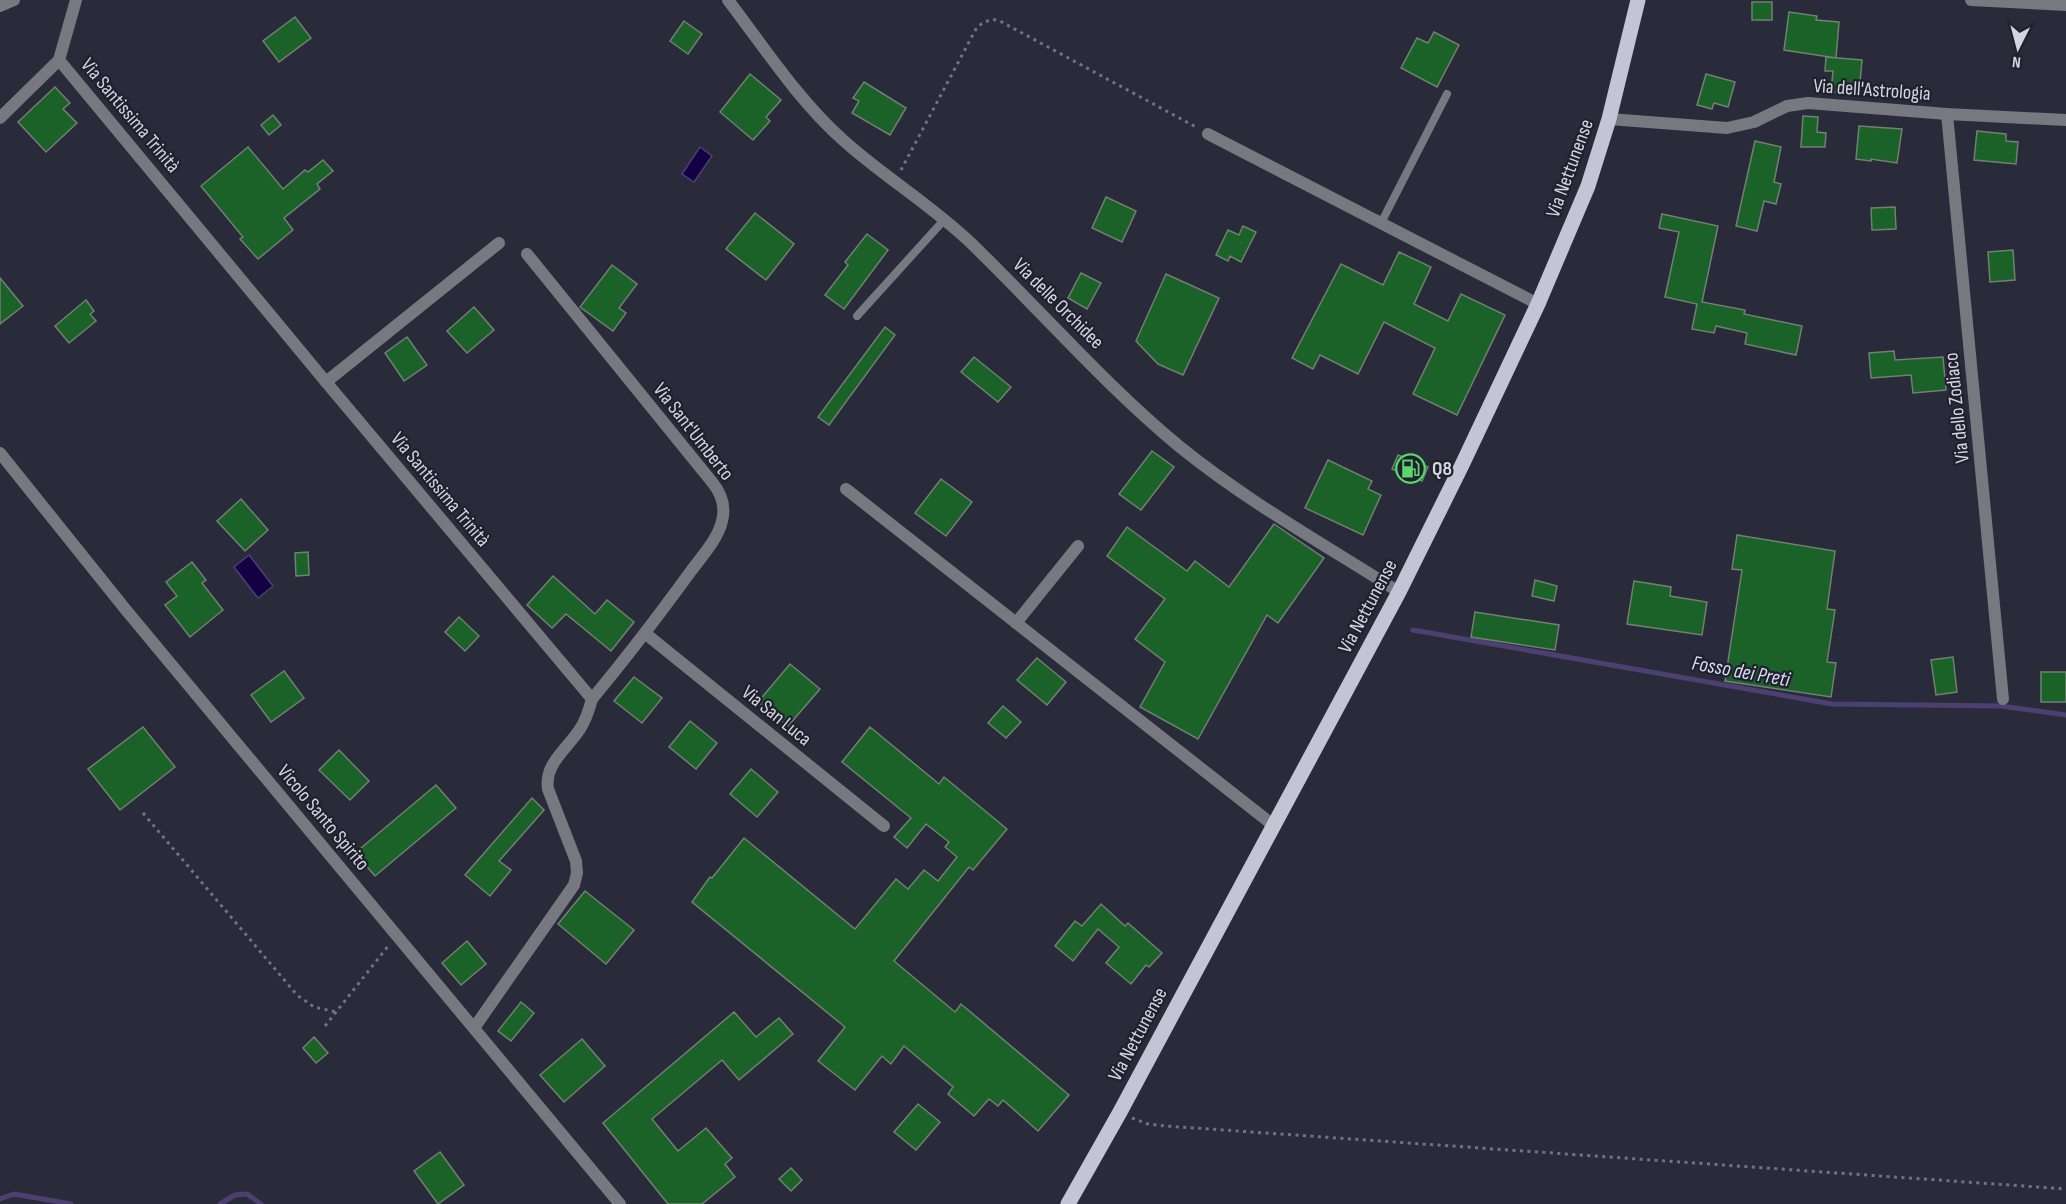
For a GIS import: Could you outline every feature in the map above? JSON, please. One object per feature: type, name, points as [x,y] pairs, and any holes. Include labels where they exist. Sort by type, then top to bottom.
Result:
[{"type":"main road","name":"Via Nettunense","points":[[1068,1204],[1120,1112],[1399,592],[1462,465],[1538,304],[1588,186],[1609,119],[1638,0]]},
{"type":"street","points":[[0,6],[14,0]]},
{"type":"street","name":"Via Santissima Trinità","points":[[76,0],[59,60],[592,699]]},
{"type":"street","name":"Via delle Orchidee","points":[[728,0],[817,113],[842,140],[973,245],[1147,418],[1179,446],[1253,499],[1399,592]]},
{"type":"street","points":[[1971,0],[2066,5]]},
{"type":"street","points":[[0,118],[59,60]]},
{"type":"street","name":"Via dell'Astrologia","points":[[1609,119],[1727,128],[1754,122],[1787,106],[1808,103],[1947,114],[2066,120]]},
{"type":"street","name":"Via dello Zodiaco","points":[[1947,114],[2004,699]]},
{"type":"street","points":[[1208,134],[1538,304]]},
{"type":"street","points":[[326,382],[499,243]]},
{"type":"street","name":"Via Sant'Umberto","points":[[527,254],[712,482],[722,501],[723,518],[716,536],[646,634],[592,699]]},
{"type":"street","name":"Vicolo Santo Spirito","points":[[0,453],[126,610],[620,1204]]},
{"type":"street","points":[[846,489],[1273,825]]},
{"type":"street","points":[[1016,623],[1078,546]]},
{"type":"street","name":"Via San Luca","points":[[646,634],[884,826]]},
{"type":"street","points":[[474,1028],[574,885],[577,873],[576,861],[548,789],[547,777],[551,766],[581,727],[592,699]]},
{"type":"lane","points":[[1381,223],[1447,94]]},
{"type":"lane","points":[[856,316],[944,220]]},
{"type":"path","points":[[895,183],[977,27],[984,21],[998,20],[1208,134]]},
{"type":"path","points":[[143,813],[297,995],[314,1007],[336,1012]]},
{"type":"path","points":[[325,1026],[396,934]]},
{"type":"path","points":[[1120,1112],[1140,1121],[1166,1126],[2066,1189]]},
{"type":"shaded area","points":[[700,147],[712,156],[694,182],[682,174]]},
{"type":"shaded area","points":[[249,555],[273,586],[258,598],[234,567]]},
{"type":"building","points":[[1752,2],[1772,2],[1772,20],[1752,20]]},
{"type":"building","points":[[1789,12],[1817,16],[1816,20],[1839,22],[1836,58],[1784,50]]},
{"type":"building","points":[[295,17],[311,38],[279,62],[263,41]]},
{"type":"building","points":[[684,21],[702,34],[688,54],[670,41]]},
{"type":"building","points":[[1434,32],[1459,45],[1437,87],[1401,68],[1417,38],[1428,43]]},
{"type":"building","points":[[1826,57],[1862,60],[1859,94],[1831,92],[1833,71],[1825,71]]},
{"type":"building","points":[[750,74],[781,100],[766,117],[770,121],[753,140],[720,112]]},
{"type":"building","points":[[1706,74],[1735,82],[1728,107],[1714,103],[1712,109],[1697,105]]},
{"type":"building","points":[[864,82],[906,108],[890,135],[852,113],[859,101],[853,98]]},
{"type":"building","points":[[55,87],[70,103],[63,109],[77,123],[46,152],[18,122]]},
{"type":"building","points":[[273,115],[281,125],[269,135],[261,125]]},
{"type":"building","points":[[1803,116],[1818,117],[1817,132],[1826,133],[1825,147],[1801,147]]},
{"type":"building","points":[[1859,126],[1902,129],[1897,163],[1856,159]]},
{"type":"building","points":[[1977,131],[2006,134],[2006,141],[2018,142],[2016,164],[1974,160]]},
{"type":"building","points":[[1755,141],[1781,147],[1774,182],[1781,184],[1776,204],[1764,201],[1757,231],[1736,226]]},
{"type":"building","points":[[248,147],[283,189],[305,170],[308,172],[323,160],[333,171],[317,184],[320,189],[284,218],[293,230],[258,259],[240,239],[243,237],[201,186]]},
{"type":"building","points":[[1106,197],[1136,211],[1122,242],[1092,228]]},
{"type":"building","points":[[1895,207],[1896,229],[1872,230],[1871,208]]},
{"type":"building","points":[[755,213],[794,244],[766,280],[726,249]]},
{"type":"building","points":[[1662,214],[1718,226],[1702,302],[1745,310],[1744,314],[1802,326],[1796,355],[1745,344],[1747,333],[1716,326],[1714,333],[1692,329],[1697,304],[1665,297],[1679,232],[1659,228]]},
{"type":"building","points":[[1243,226],[1256,232],[1241,262],[1230,256],[1228,261],[1216,255],[1228,230],[1239,235]]},
{"type":"building","points":[[867,234],[888,250],[844,309],[825,295],[848,265],[845,262]]},
{"type":"building","points":[[2013,250],[2015,280],[1990,282],[1988,252]]},
{"type":"building","points":[[1399,252],[1431,267],[1414,304],[1448,321],[1461,294],[1505,315],[1457,415],[1413,394],[1435,348],[1384,322],[1358,374],[1320,355],[1313,369],[1292,358],[1341,264],[1383,285]]},
{"type":"building","points":[[612,265],[637,284],[619,308],[626,313],[613,331],[580,307]]},
{"type":"building","points":[[1081,273],[1101,283],[1087,309],[1068,298]]},
{"type":"building","points":[[1166,274],[1219,298],[1183,375],[1158,364],[1136,341]]},
{"type":"building","points":[[0,278],[23,306],[0,324]]},
{"type":"building","points":[[86,300],[94,311],[90,314],[96,321],[69,343],[55,326]]},
{"type":"building","points":[[474,307],[494,330],[467,353],[447,331]]},
{"type":"building","points":[[885,327],[895,335],[829,425],[818,417]]},
{"type":"building","points":[[407,337],[427,365],[404,381],[385,353]]},
{"type":"building","points":[[1894,351],[1895,360],[1943,357],[1946,390],[1913,393],[1911,375],[1871,378],[1869,353]]},
{"type":"building","points":[[974,357],[1011,387],[998,402],[961,372]]},
{"type":"building","points":[[1152,451],[1174,467],[1141,510],[1119,494]]},
{"type":"building","points":[[1398,455],[1428,467],[1422,481],[1392,469]]},
{"type":"building","points":[[1328,460],[1372,481],[1368,489],[1381,495],[1363,535],[1305,508]]},
{"type":"building","points":[[941,479],[972,502],[946,536],[915,513]]},
{"type":"building","points":[[241,499],[268,530],[245,551],[217,521]]},
{"type":"building","points":[[1274,524],[1324,558],[1278,623],[1267,615],[1198,739],[1140,707],[1165,662],[1135,639],[1165,599],[1107,556],[1127,527],[1187,571],[1195,561],[1229,587]]},
{"type":"building","points":[[1737,535],[1835,551],[1827,609],[1835,610],[1827,662],[1836,663],[1831,697],[1725,681],[1742,570],[1732,569]]},
{"type":"building","points":[[308,552],[309,575],[296,576],[295,553]]},
{"type":"building","points":[[192,562],[206,580],[202,583],[223,610],[190,637],[165,605],[177,596],[166,582]]},
{"type":"building","points":[[553,576],[595,614],[607,600],[634,622],[611,651],[566,614],[552,628],[527,605]]},
{"type":"building","points":[[1535,580],[1557,586],[1554,601],[1532,596]]},
{"type":"building","points":[[1634,581],[1671,587],[1670,596],[1707,602],[1702,635],[1627,624]]},
{"type":"building","points":[[1475,612],[1559,625],[1555,650],[1471,637]]},
{"type":"building","points":[[459,617],[479,636],[465,651],[445,632]]},
{"type":"building","points":[[1953,657],[1957,692],[1936,695],[1931,660]]},
{"type":"building","points":[[1037,658],[1066,682],[1047,705],[1017,680]]},
{"type":"building","points":[[790,664],[820,689],[788,726],[758,702]]},
{"type":"building","points":[[284,671],[304,698],[271,722],[251,695]]},
{"type":"building","points":[[2041,672],[2066,672],[2066,702],[2041,702]]},
{"type":"building","points":[[634,677],[662,698],[642,723],[614,701]]},
{"type":"building","points":[[1003,706],[1021,722],[1006,738],[988,723]]},
{"type":"building","points":[[690,721],[717,743],[696,769],[669,747]]},
{"type":"building","points":[[143,727],[175,767],[120,810],[88,769]]},
{"type":"building","points":[[870,727],[939,784],[944,777],[1007,829],[973,870],[969,867],[894,961],[955,1012],[961,1004],[1069,1095],[1038,1131],[1003,1100],[998,1106],[989,1099],[974,1116],[948,1094],[953,1087],[904,1046],[891,1064],[882,1056],[855,1090],[818,1061],[845,1027],[692,902],[744,838],[855,929],[896,879],[908,889],[924,870],[938,881],[957,857],[945,847],[949,842],[926,824],[907,848],[894,837],[911,818],[842,762]]},
{"type":"building","points":[[339,750],[369,781],[350,800],[319,770]]},
{"type":"building","points":[[751,769],[778,792],[757,817],[730,794]]},
{"type":"building","points":[[436,785],[456,808],[375,876],[355,853]]},
{"type":"building","points":[[532,798],[544,810],[499,861],[511,870],[490,896],[465,875]]},
{"type":"building","points":[[585,891],[634,930],[606,964],[558,924]]},
{"type":"building","points":[[1101,904],[1125,926],[1128,923],[1162,953],[1149,967],[1146,965],[1131,984],[1106,963],[1119,947],[1098,929],[1073,961],[1055,946],[1075,921],[1082,926]]},
{"type":"building","points":[[467,941],[486,964],[461,985],[442,963]]},
{"type":"building","points":[[521,1002],[534,1013],[511,1041],[498,1031]]},
{"type":"building","points":[[734,1012],[756,1037],[779,1018],[793,1034],[739,1080],[722,1060],[652,1119],[678,1151],[706,1128],[732,1158],[725,1164],[735,1177],[702,1204],[668,1204],[603,1123]]},
{"type":"building","points":[[314,1037],[328,1053],[316,1063],[303,1048]]},
{"type":"building","points":[[582,1039],[605,1066],[564,1102],[540,1075]]},
{"type":"building","points":[[918,1104],[940,1122],[916,1150],[894,1132]]},
{"type":"building","points":[[440,1152],[464,1185],[438,1204],[414,1171]]},
{"type":"building","points":[[791,1168],[802,1180],[791,1191],[779,1179]]},
{"type":"waterway","name":"Fosso dei Preti","points":[[1413,630],[1832,704],[2001,706],[2066,715]]},
{"type":"waterway","points":[[0,1199],[14,1194],[71,1204]]},
{"type":"waterway","points":[[220,1204],[235,1195],[247,1194],[261,1204]]},
{"type":"place","name":"Q8","points":[[1411,468]]}]
